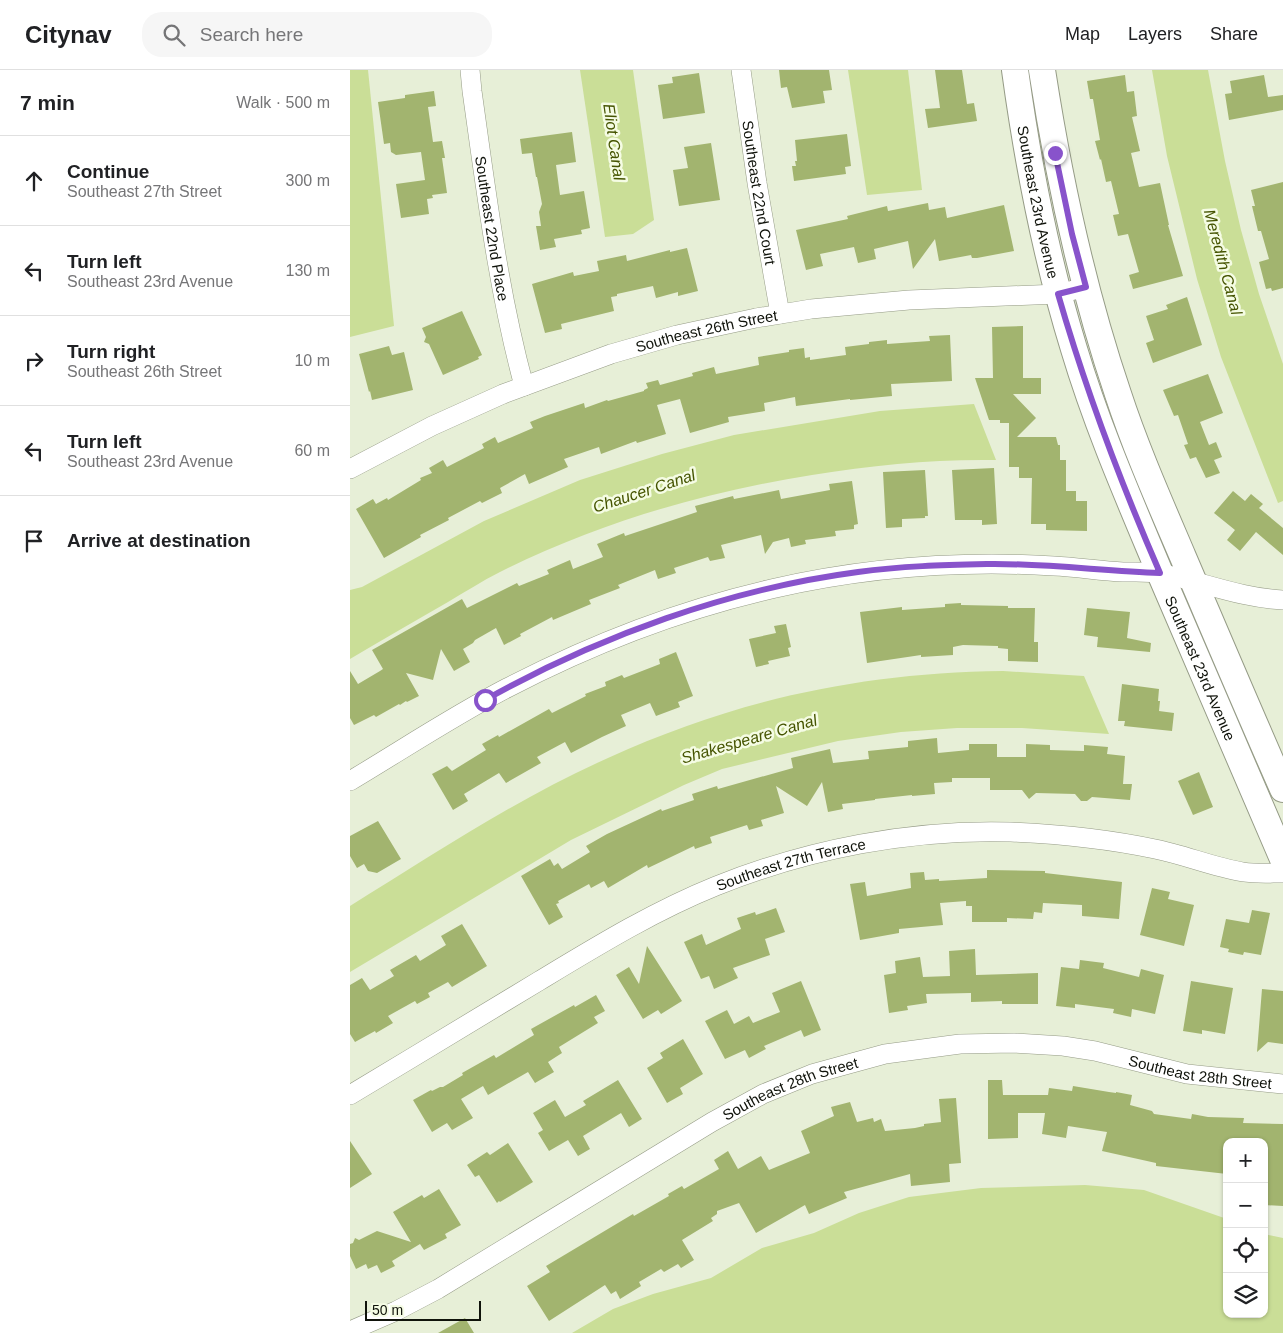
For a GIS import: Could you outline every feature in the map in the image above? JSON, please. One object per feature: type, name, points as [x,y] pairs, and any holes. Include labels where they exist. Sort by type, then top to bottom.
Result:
[{"type":"street","name":"Southeast 22nd Place","points":[[470,70],[501,288],[524,386]]},
{"type":"street","name":"Southeast 22nd Court","points":[[741,70],[757,183],[780,314]]},
{"type":"street","name":"Southeast 23rd Avenue","points":[[1015,70],[1036,198],[1058,294],[1097,417],[1125,491],[1283,859]]},
{"type":"street","name":"Southeast 23rd Avenue","points":[[1042,70],[1055,153],[1072,234],[1117,393],[1146,471],[1283,789]]},
{"type":"street","name":"Southeast 26th Street","points":[[350,469],[432,426],[524,386],[611,354],[677,335],[811,309],[909,300],[1058,294],[1086,287]]},
{"type":"street","points":[[350,781],[485,700],[545,668],[679,614],[750,593],[799,582],[859,572],[930,566],[989,564],[1054,566],[1122,572],[1160,573],[1242,595],[1283,600]]},
{"type":"street","name":"Southeast 27th Terrace","points":[[350,1095],[577,958],[663,910],[742,876],[815,854],[882,840],[924,835],[1017,832],[1057,834],[1130,844],[1158,849],[1244,872],[1283,874]]},
{"type":"street","name":"Southeast 28th Street","points":[[350,1331],[396,1311],[438,1289],[712,1122],[763,1094],[812,1074],[860,1060],[885,1054],[960,1044],[1063,1046],[1095,1050],[1188,1074],[1283,1084]]},
{"type":"water","points":[[350,70],[368,70],[394,326],[350,337]]},
{"type":"water","name":"Eliot Canal","points":[[580,70],[633,70],[654,220],[633,234],[605,237]]},
{"type":"water","points":[[848,70],[908,70],[922,190],[867,195]]},
{"type":"water","name":"Meredith Canal","points":[[1152,70],[1208,70],[1225,161],[1241,230],[1259,294],[1283,364],[1283,501],[1278,503],[1221,357],[1197,279],[1167,156]]},
{"type":"water","name":"Chaucer Canal","points":[[974,404],[996,460],[927,462],[835,471],[731,490],[613,524],[537,554],[500,572],[350,659],[350,590],[362,587],[484,521],[580,480],[662,454],[734,435],[880,411]]},
{"type":"water","name":"Shakespeare Canal","points":[[1003,671],[1084,676],[1109,734],[1022,728],[957,728],[901,732],[838,741],[722,769],[684,785],[571,840],[350,972],[350,906],[509,809],[608,758],[656,737],[705,720],[801,693],[900,677]]},
{"type":"water","points":[[1085,1185],[1144,1190],[1223,1218],[1223,1318],[1268,1318],[1268,1235],[1283,1238],[1283,1333],[572,1333],[613,1309],[653,1294],[711,1278],[762,1248],[814,1233],[859,1213],[909,1197],[981,1188]]},
{"type":"building","points":[[779,70],[829,70],[832,90],[823,91],[825,103],[792,108],[787,87],[781,88]]},
{"type":"building","points":[[935,70],[962,70],[967,104],[974,103],[977,121],[928,128],[925,109],[940,108]]},
{"type":"building","points":[[699,73],[705,113],[663,119],[658,85],[673,83],[672,77]]},
{"type":"building","points":[[1125,75],[1127,92],[1134,91],[1137,116],[1132,117],[1140,151],[1131,153],[1139,187],[1160,183],[1168,225],[1183,276],[1133,289],[1129,275],[1139,272],[1128,234],[1118,236],[1113,215],[1119,214],[1111,181],[1106,182],[1095,141],[1100,140],[1093,99],[1090,99],[1087,81]]},
{"type":"building","points":[[1264,75],[1268,97],[1283,95],[1283,110],[1229,120],[1225,94],[1232,93],[1230,81]]},
{"type":"building","points":[[434,91],[436,106],[428,107],[433,142],[442,141],[445,158],[442,158],[447,193],[432,195],[433,198],[427,199],[429,214],[401,218],[396,184],[425,180],[421,152],[396,155],[391,152],[390,143],[384,144],[378,102],[405,98],[405,95]]},
{"type":"building","points":[[572,132],[576,162],[556,165],[560,195],[584,191],[590,228],[581,230],[582,234],[554,239],[556,247],[540,250],[536,226],[541,226],[539,212],[542,204],[532,153],[522,154],[520,139]]},
{"type":"building","points":[[847,134],[851,166],[845,167],[846,174],[794,181],[792,166],[796,166],[795,161],[797,161],[795,140]]},
{"type":"building","points":[[711,143],[720,200],[679,206],[673,170],[688,168],[684,147]]},
{"type":"building","points":[[1283,182],[1283,288],[1272,291],[1271,288],[1266,289],[1259,262],[1269,259],[1261,231],[1258,231],[1252,206],[1255,206],[1251,190]]},
{"type":"building","points":[[928,203],[929,210],[945,207],[947,218],[1004,205],[1014,251],[977,258],[972,258],[971,255],[939,261],[935,239],[913,269],[908,241],[874,249],[876,259],[858,263],[854,247],[820,254],[823,266],[806,270],[796,230],[848,219],[847,216],[887,206],[888,211]]},
{"type":"building","points":[[687,248],[698,291],[678,296],[678,292],[656,298],[653,286],[617,294],[617,296],[611,297],[614,311],[561,324],[562,329],[545,333],[532,284],[573,272],[574,276],[599,271],[597,261],[626,255],[627,261],[670,250],[670,252]]},
{"type":"building","points":[[1187,297],[1202,345],[1153,363],[1146,343],[1154,340],[1146,316],[1168,309],[1166,305]]},
{"type":"building","points":[[462,311],[482,355],[478,357],[479,359],[443,375],[429,344],[424,342],[426,337],[422,328]]},
{"type":"building","points":[[1023,326],[1023,378],[1041,378],[1041,394],[1013,394],[1036,418],[1017,437],[1056,437],[1058,445],[1060,445],[1060,460],[1066,460],[1066,491],[1076,491],[1076,501],[1087,501],[1087,531],[1046,530],[1046,524],[1031,524],[1032,478],[1019,478],[1019,467],[1009,467],[1009,423],[1000,423],[1000,420],[989,420],[975,378],[993,378],[992,327]]},
{"type":"building","points":[[950,335],[952,381],[891,384],[892,396],[796,406],[795,397],[764,403],[765,411],[728,417],[729,422],[690,433],[680,399],[657,405],[666,434],[637,443],[636,441],[601,454],[599,447],[564,459],[568,467],[529,484],[525,474],[500,488],[502,493],[482,503],[480,501],[448,518],[449,520],[420,535],[421,537],[384,558],[356,509],[373,499],[376,504],[387,498],[388,500],[421,480],[420,478],[432,473],[429,468],[443,460],[447,467],[484,448],[482,444],[495,437],[498,443],[533,428],[530,422],[545,416],[584,403],[585,408],[607,400],[644,391],[648,388],[646,383],[658,380],[660,385],[693,376],[692,373],[714,367],[716,374],[759,365],[758,357],[789,352],[789,350],[804,348],[805,358],[810,357],[810,360],[846,355],[845,347],[869,344],[869,342],[887,340],[887,344],[930,341],[929,336]]},
{"type":"building","points":[[389,346],[392,355],[404,352],[413,390],[372,400],[359,354]]},
{"type":"building","points":[[1208,374],[1223,413],[1200,422],[1209,445],[1216,442],[1222,457],[1214,460],[1220,473],[1206,478],[1196,457],[1190,459],[1184,445],[1188,444],[1178,415],[1174,416],[1163,390]]},
{"type":"building","points":[[994,468],[997,524],[982,525],[982,520],[955,520],[952,470]]},
{"type":"building","points":[[925,470],[928,516],[925,516],[925,518],[902,519],[902,527],[886,528],[883,472]]},
{"type":"building","points":[[852,481],[858,524],[854,525],[854,529],[835,531],[836,536],[805,540],[806,544],[791,547],[789,538],[773,542],[765,554],[761,535],[721,545],[725,558],[710,561],[708,557],[674,568],[676,573],[658,579],[655,570],[618,585],[620,588],[589,600],[591,604],[553,620],[552,617],[504,645],[496,628],[463,649],[470,662],[454,671],[441,649],[433,680],[406,673],[419,696],[399,704],[376,717],[374,715],[354,725],[350,718],[350,671],[358,684],[380,671],[383,669],[372,650],[462,599],[467,608],[517,583],[519,586],[549,574],[547,570],[570,560],[573,569],[603,557],[597,544],[624,533],[625,536],[697,512],[695,506],[733,496],[734,499],[779,490],[781,499],[830,490],[829,484]]},
{"type":"building","points":[[1233,491],[1245,501],[1251,494],[1263,504],[1259,508],[1283,528],[1283,555],[1256,532],[1240,551],[1227,540],[1235,530],[1214,513]]},
{"type":"building","points":[[961,603],[961,605],[1035,608],[1034,642],[1038,642],[1038,662],[1008,661],[1008,649],[998,648],[998,646],[963,645],[953,647],[953,655],[921,657],[921,655],[867,663],[860,612],[902,607],[902,610],[945,607],[945,604]]},
{"type":"building","points":[[1087,608],[1130,612],[1127,638],[1151,643],[1150,652],[1097,647],[1098,637],[1084,635]]},
{"type":"building","points":[[786,624],[791,647],[788,648],[790,656],[768,661],[769,664],[756,667],[749,639],[776,633],[774,626]]},
{"type":"building","points":[[676,652],[693,696],[678,702],[680,707],[656,716],[650,703],[621,715],[626,726],[571,753],[565,742],[537,757],[541,763],[506,783],[499,773],[464,794],[468,801],[453,810],[432,774],[447,766],[452,771],[486,750],[482,744],[498,735],[499,737],[549,709],[552,713],[586,696],[585,694],[606,686],[605,682],[622,675],[624,678],[660,664],[659,659]]},
{"type":"building","points":[[1122,684],[1159,689],[1159,711],[1174,713],[1172,731],[1124,726],[1125,721],[1118,721]]},
{"type":"building","points":[[937,738],[938,753],[969,750],[969,744],[997,744],[997,757],[1026,757],[1026,744],[1050,745],[1050,750],[1084,751],[1084,745],[1108,747],[1107,754],[1125,756],[1123,784],[1132,784],[1130,800],[1092,797],[1087,801],[1081,801],[1075,794],[1036,793],[1029,799],[1022,790],[990,790],[990,778],[952,778],[952,782],[934,783],[935,794],[842,804],[843,809],[828,812],[822,782],[807,806],[776,786],[784,813],[761,820],[763,826],[749,830],[747,825],[710,837],[712,843],[695,849],[694,846],[648,868],[647,865],[608,888],[604,881],[591,888],[589,884],[558,901],[559,903],[556,904],[563,917],[549,925],[521,876],[550,859],[554,866],[558,863],[562,869],[590,852],[586,846],[607,834],[661,809],[662,811],[694,800],[692,794],[717,786],[718,789],[793,768],[791,758],[830,749],[833,763],[869,759],[868,751],[908,747],[908,741]]},
{"type":"building","points":[[1199,772],[1213,807],[1193,815],[1178,781]]},
{"type":"building","points":[[378,821],[401,859],[377,873],[368,871],[364,864],[357,868],[350,856],[350,836]]},
{"type":"building","points":[[987,870],[1045,871],[1045,873],[1122,882],[1119,919],[1082,916],[1082,905],[1043,903],[1042,913],[1034,912],[1033,919],[1007,918],[1007,922],[972,922],[972,906],[966,906],[966,901],[940,903],[943,925],[899,929],[899,933],[860,940],[850,884],[865,882],[867,896],[911,888],[910,873],[924,872],[925,880],[939,879],[939,881],[987,878]]},
{"type":"building","points":[[1152,888],[1170,892],[1168,899],[1194,905],[1184,946],[1140,935]]},
{"type":"building","points":[[776,908],[785,932],[765,939],[770,955],[733,968],[738,978],[714,989],[709,976],[701,979],[684,942],[702,934],[706,945],[741,929],[737,918],[755,912],[756,915]]},
{"type":"building","points":[[1252,910],[1270,913],[1261,955],[1244,952],[1243,955],[1228,952],[1229,949],[1220,947],[1226,919],[1249,923]]},
{"type":"building","points":[[462,924],[487,966],[452,987],[448,982],[428,993],[430,997],[417,1004],[415,1001],[388,1016],[393,1023],[355,1042],[350,1034],[350,985],[362,978],[370,990],[394,976],[390,970],[416,955],[420,961],[446,945],[441,936]]},
{"type":"building","points":[[647,946],[682,1001],[661,1014],[658,1010],[643,1019],[616,975],[629,967],[639,984]]},
{"type":"building","points":[[975,949],[976,975],[1038,973],[1038,1004],[1002,1004],[1002,1001],[971,1002],[971,993],[926,994],[927,1003],[907,1006],[908,1010],[889,1013],[884,975],[896,973],[895,961],[920,957],[923,977],[950,976],[949,951]]},
{"type":"building","points":[[1080,960],[1104,963],[1103,968],[1139,977],[1141,969],[1164,975],[1155,1014],[1132,1009],[1131,1017],[1113,1013],[1114,1009],[1075,1004],[1075,1008],[1056,1006],[1061,967],[1079,969]]},
{"type":"building","points":[[801,981],[821,1030],[804,1037],[801,1030],[764,1046],[766,1049],[749,1058],[745,1050],[725,1059],[705,1021],[727,1010],[734,1024],[749,1016],[753,1023],[780,1012],[772,993]]},
{"type":"building","points":[[1191,981],[1233,988],[1225,1034],[1202,1030],[1202,1034],[1183,1031]]},
{"type":"building","points":[[1262,989],[1283,991],[1283,1044],[1268,1042],[1257,1052]]},
{"type":"building","points":[[596,995],[605,1011],[594,1017],[598,1023],[559,1047],[562,1053],[548,1062],[554,1072],[535,1083],[528,1072],[488,1095],[483,1086],[461,1099],[473,1118],[452,1130],[447,1123],[432,1132],[413,1100],[431,1090],[443,1087],[463,1075],[462,1073],[494,1055],[496,1058],[534,1035],[531,1029]]},
{"type":"building","points":[[683,1039],[703,1074],[680,1088],[683,1094],[667,1103],[647,1068],[663,1058],[660,1053]]},
{"type":"building","points":[[618,1080],[642,1119],[629,1127],[621,1113],[583,1136],[590,1149],[578,1156],[568,1140],[549,1151],[538,1133],[543,1130],[533,1113],[555,1100],[565,1117],[586,1105],[583,1101]]},
{"type":"building","points":[[988,1080],[1002,1080],[1003,1095],[1048,1095],[1049,1088],[1072,1091],[1073,1086],[1132,1095],[1130,1105],[1152,1111],[1154,1114],[1191,1119],[1192,1114],[1208,1117],[1244,1118],[1243,1123],[1283,1124],[1283,1206],[1268,1205],[1268,1138],[1223,1138],[1223,1174],[1156,1166],[1156,1163],[1102,1151],[1107,1132],[1068,1126],[1066,1138],[1042,1134],[1045,1113],[1018,1113],[1018,1138],[988,1139]]},
{"type":"building","points":[[956,1098],[961,1163],[949,1164],[950,1182],[911,1186],[910,1174],[844,1192],[847,1198],[809,1214],[805,1205],[756,1233],[739,1203],[717,1211],[717,1214],[711,1218],[713,1221],[682,1240],[694,1260],[681,1268],[678,1264],[664,1272],[661,1269],[639,1282],[641,1286],[620,1299],[616,1291],[611,1294],[605,1285],[549,1321],[527,1286],[550,1272],[546,1266],[633,1214],[634,1216],[669,1196],[668,1194],[682,1186],[684,1189],[719,1169],[714,1160],[728,1151],[738,1169],[761,1156],[769,1170],[810,1153],[801,1131],[834,1116],[831,1107],[850,1102],[857,1122],[873,1118],[874,1122],[881,1119],[885,1131],[915,1128],[924,1126],[924,1124],[941,1122],[939,1099]]},
{"type":"building","points":[[350,1141],[372,1174],[350,1188]]},
{"type":"building","points":[[508,1143],[533,1182],[497,1203],[479,1175],[475,1177],[467,1165],[487,1152],[490,1155]]},
{"type":"building","points":[[439,1189],[461,1225],[445,1234],[447,1238],[424,1250],[420,1244],[392,1261],[395,1266],[381,1273],[377,1265],[368,1269],[366,1264],[356,1269],[350,1256],[350,1244],[353,1243],[355,1238],[359,1240],[377,1231],[411,1242],[393,1212],[422,1195],[424,1198]]},
{"type":"building","points":[[465,1318],[474,1333],[438,1333]]},
{"type":"route","points":[[485,700],[545,668],[688,611],[721,600],[799,582],[859,572],[930,566],[989,564],[1160,573],[1125,491],[1094,408],[1058,294],[1086,287],[1072,234],[1055,153]]}]
